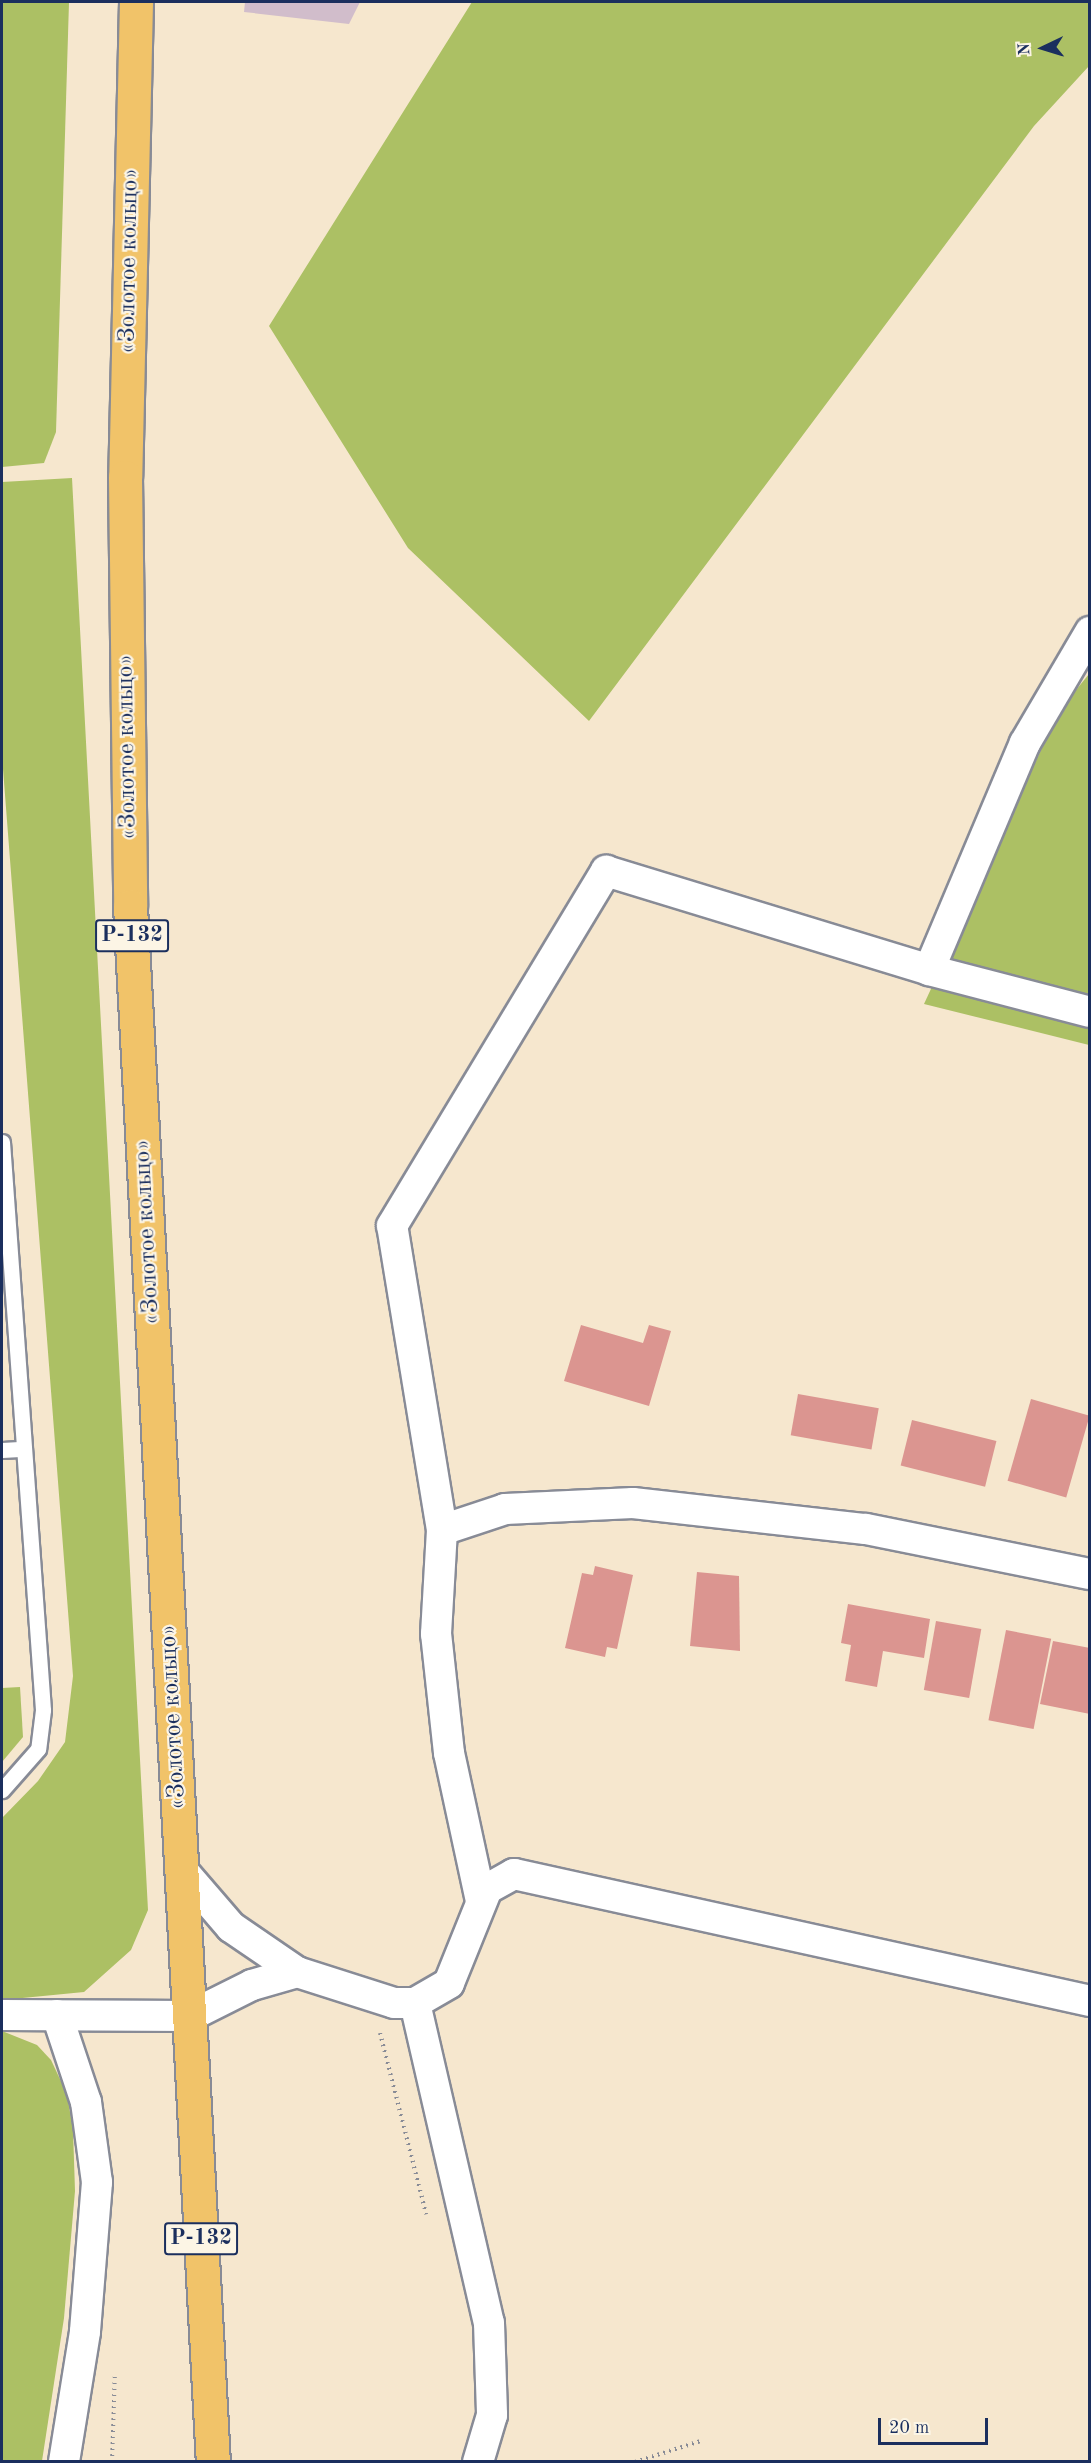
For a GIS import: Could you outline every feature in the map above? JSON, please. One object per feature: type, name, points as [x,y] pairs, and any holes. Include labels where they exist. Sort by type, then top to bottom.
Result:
[{"type":"main road","name":"«Золотое кольцо»","points":[[136,2],[125,477],[130,906],[213,2462]]},
{"type":"street","points":[[929,970],[1025,743],[1089,632]]},
{"type":"street","points":[[481,1901],[449,1753],[436,1634],[442,1530],[392,1226],[606,871],[929,970],[1089,1012]]},
{"type":"street","points":[[442,1530],[505,1509],[633,1503],[866,1529],[1089,1574]]},
{"type":"street","points":[[182,1869],[231,1927],[297,1972],[371,1997],[415,2003],[439,1992],[457,1971],[481,1901],[504,1876],[532,1875],[1089,2001]]},
{"type":"street","points":[[2,2015],[190,2016],[252,1985],[297,1972]]},
{"type":"street","points":[[415,2003],[489,2323],[492,2415],[478,2462]]},
{"type":"street","points":[[57,2015],[86,2102],[97,2182],[85,2332],[64,2462]]},
{"type":"lane","points":[[2,1142],[43,1729],[29,1763],[2,1790]]},
{"type":"lane","points":[[2,1450],[24,1449]]},
{"type":"path","points":[[371,1997],[429,2225]]},
{"type":"path","points":[[635,2462],[700,2441]]},
{"type":"shaded area","points":[[245,2],[360,2],[349,24],[244,12]]},
{"type":"green space","points":[[2,2],[69,2],[56,432],[44,463],[2,467]]},
{"type":"green space","points":[[472,2],[1089,2],[1089,66],[1034,126],[589,721],[408,548],[269,326]]},
{"type":"green space","points":[[72,478],[148,1910],[131,1950],[84,1992],[2,2000],[2,1818],[38,1781],[65,1742],[73,1676],[2,756],[2,482]]},
{"type":"green space","points":[[1089,674],[1089,1045],[924,1004],[1059,711]]},
{"type":"green space","points":[[20,1687],[23,1737],[2,1762],[2,1688]]},
{"type":"green space","points":[[2,2031],[37,2045],[51,2060],[67,2094],[73,2130],[75,2191],[64,2318],[42,2461],[2,2461]]},
{"type":"building","points":[[581,1325],[643,1343],[649,1325],[671,1331],[649,1406],[564,1381]]},
{"type":"building","points":[[798,1394],[879,1408],[871,1450],[791,1435]]},
{"type":"building","points":[[1031,1399],[1090,1416],[1066,1498],[1008,1481]]},
{"type":"building","points":[[912,1420],[996,1441],[985,1487],[901,1466]]},
{"type":"building","points":[[595,1566],[633,1575],[617,1649],[607,1647],[605,1657],[565,1648],[582,1573],[593,1575]]},
{"type":"building","points":[[697,1572],[739,1576],[740,1651],[690,1646]]},
{"type":"building","points":[[848,1604],[930,1619],[924,1658],[883,1651],[877,1687],[845,1681],[851,1645],[841,1643]]},
{"type":"building","points":[[936,1621],[981,1629],[969,1698],[924,1690]]},
{"type":"building","points":[[1006,1630],[1051,1639],[1034,1729],[988,1720]]},
{"type":"building","points":[[1053,1641],[1090,1648],[1090,1714],[1040,1704]]}]
